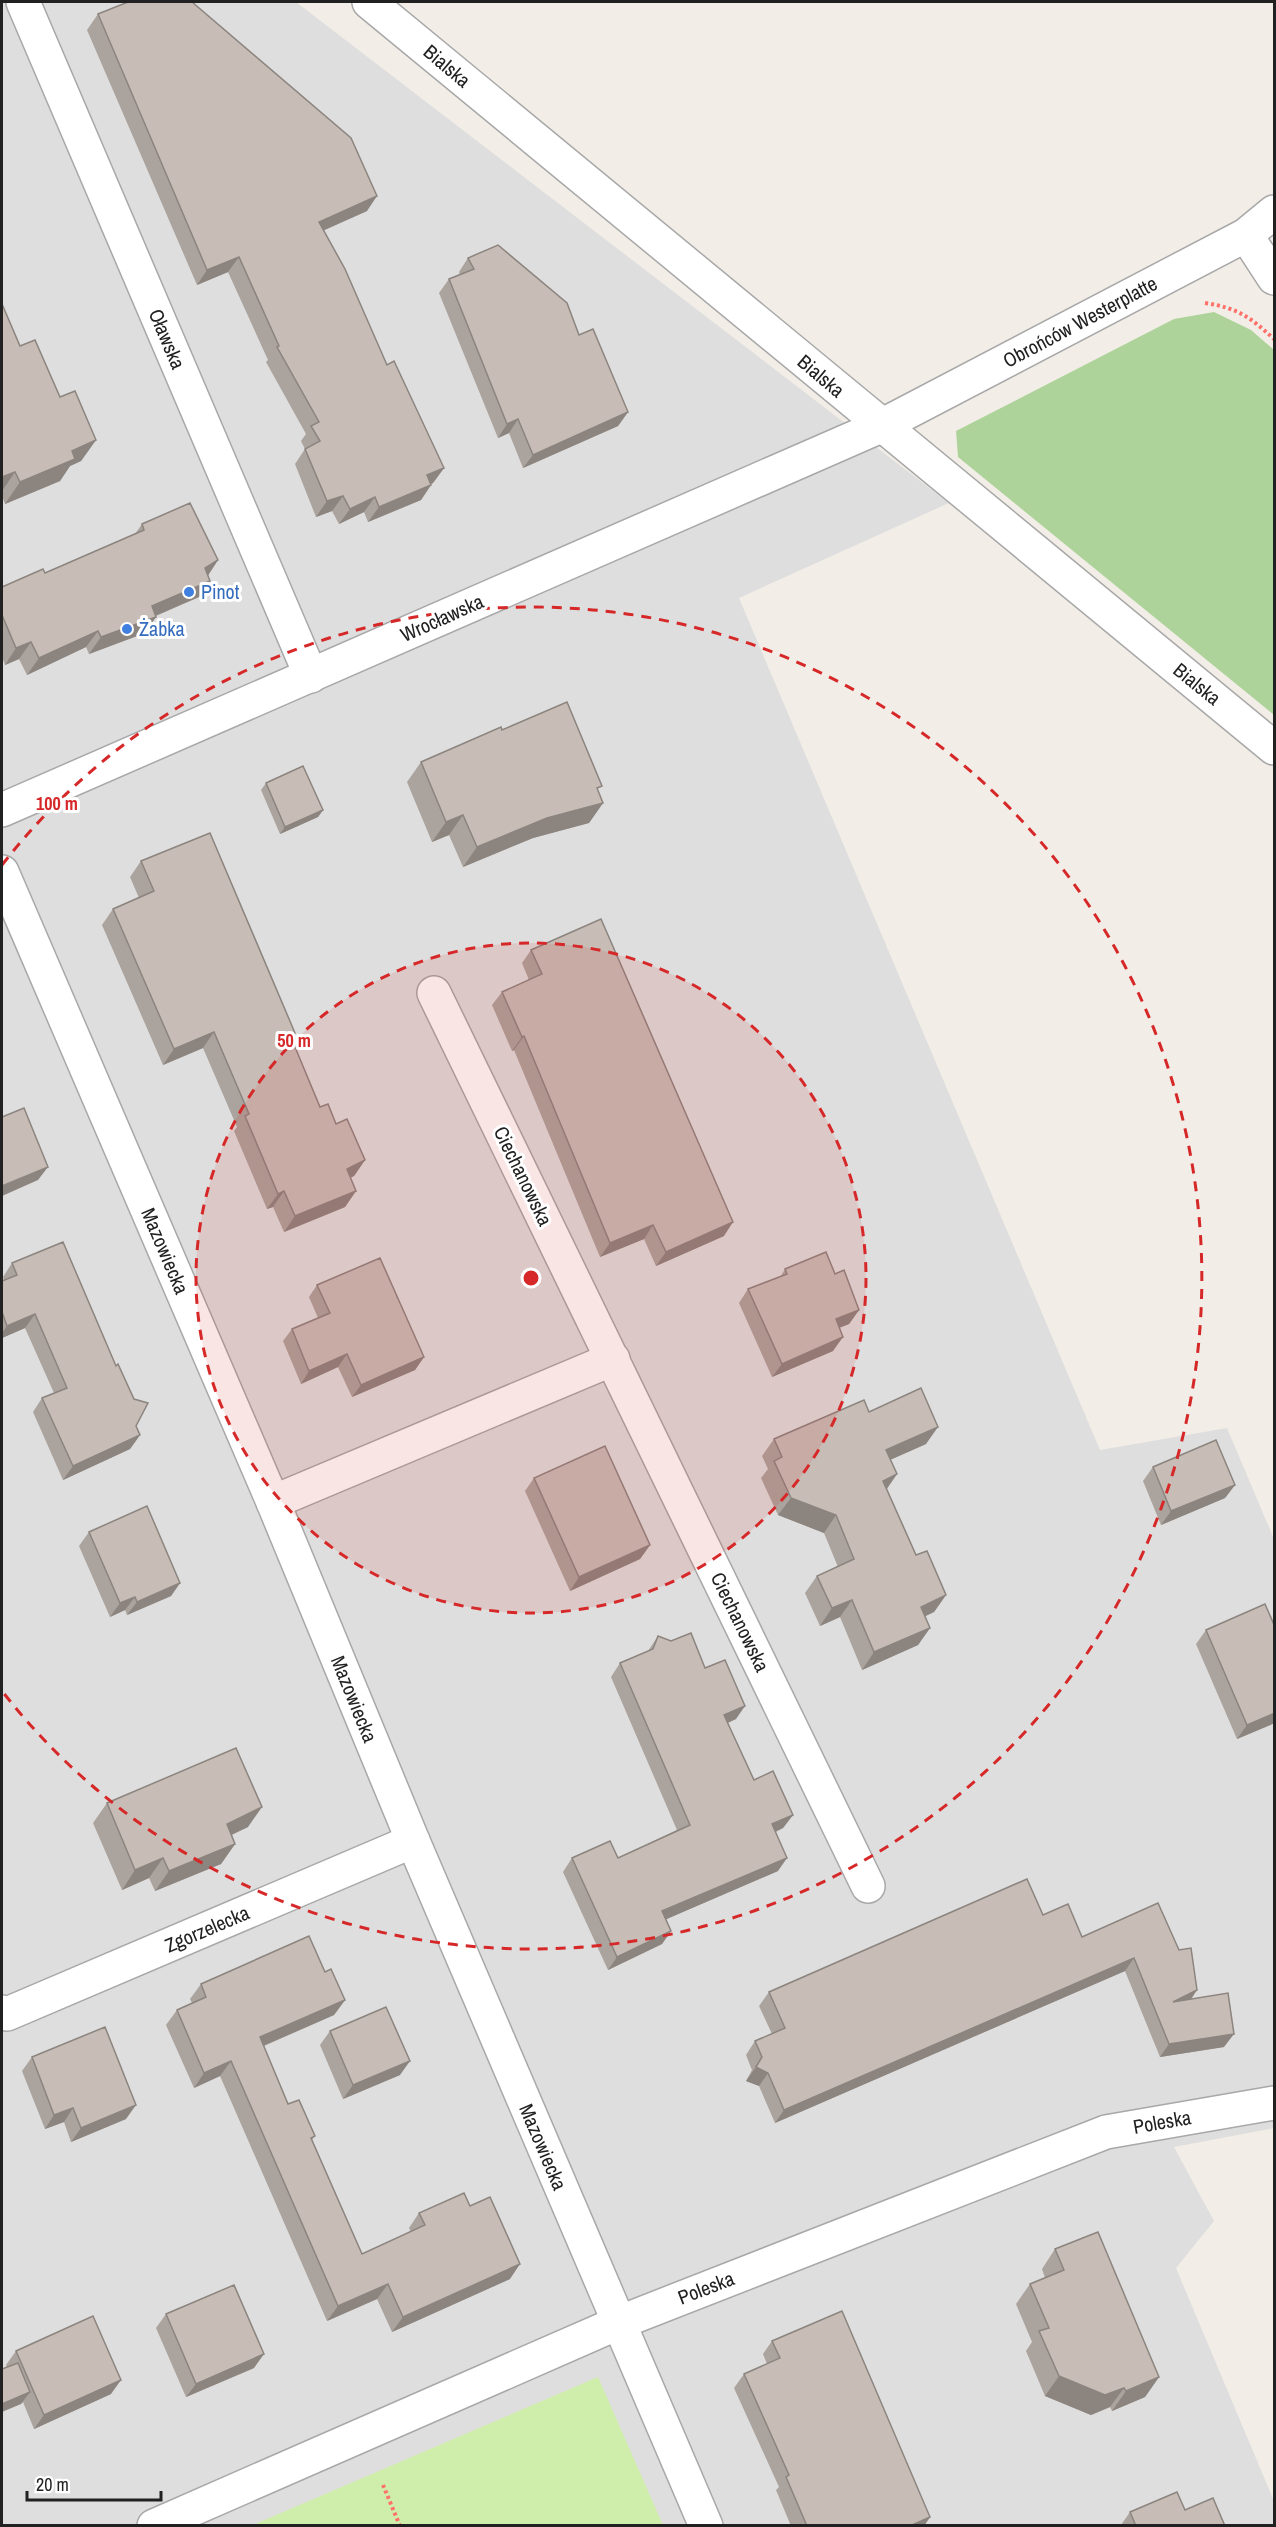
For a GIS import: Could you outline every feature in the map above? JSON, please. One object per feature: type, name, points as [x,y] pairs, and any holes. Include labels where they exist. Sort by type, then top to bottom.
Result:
[{"type":"street","name":"Oławska","points":[[23,2],[311,676]]},
{"type":"street","name":"Bialska","points":[[369,2],[881,426],[1275,748]]},
{"type":"street","name":"Obrońców Westerplatte","points":[[881,426],[1246,235],[1275,212]]},
{"type":"street","points":[[1246,235],[1275,278]]},
{"type":"street","name":"Wrocławska","points":[[2,810],[881,426]]},
{"type":"street","name":"Mazowiecka","points":[[2,872],[273,1502],[413,1841],[706,2526]]},
{"type":"street","name":"Ciechanowska","points":[[434,993],[868,1886]]},
{"type":"street","points":[[273,1502],[613,1359]]},
{"type":"street","name":"Zgorzelecka","points":[[2,2012],[7,2014],[413,1841]]},
{"type":"street","name":"Poleska","points":[[154,2526],[618,2323],[1106,2132],[1275,2103]]},
{"type":"path","points":[[383,2486],[400,2526]]},
{"type":"shaded area","points":[[2,2],[296,2],[949,503],[739,598],[1100,1450],[1227,1428],[1274,1539],[1274,2128],[1174,2147],[1214,2221],[1176,2268],[1274,2501],[1274,2525],[2,2526]]},
{"type":"green space","points":[[1214,312],[1251,330],[1274,350],[1274,715],[958,457],[956,431],[1174,319]]},
{"type":"green space","points":[[598,2377],[663,2525],[253,2525]]},
{"type":"building","points":[[128,2],[192,2],[351,138],[377,196],[319,222],[345,269],[387,365],[394,361],[444,468],[427,475],[431,485],[379,507],[375,497],[350,509],[343,496],[327,501],[305,449],[320,441],[311,426],[319,422],[277,347],[279,346],[239,257],[207,270],[98,14]]},
{"type":"building","points":[[498,245],[567,303],[579,335],[593,329],[628,412],[533,455],[518,419],[507,424],[449,279],[474,269],[468,258]]},
{"type":"building","points":[[2,304],[20,346],[35,340],[60,397],[75,391],[96,440],[72,451],[75,459],[20,482],[15,472],[2,477]]},
{"type":"building","points":[[190,503],[218,560],[205,568],[210,581],[152,606],[156,617],[101,637],[98,631],[39,658],[31,642],[16,648],[2,615],[2,587],[43,569],[45,573],[144,530],[142,524]]},
{"type":"building","points":[[567,702],[602,786],[597,788],[603,803],[547,818],[477,847],[463,815],[446,822],[421,762],[501,727],[502,730]]},
{"type":"building","points":[[303,766],[323,810],[285,827],[266,783]]},
{"type":"building","points":[[210,833],[295,1033],[290,1035],[320,1107],[328,1104],[336,1124],[347,1119],[365,1160],[347,1169],[356,1191],[295,1216],[284,1191],[278,1194],[245,1116],[249,1114],[214,1032],[174,1049],[113,909],[154,891],[141,861]]},
{"type":"building","points":[[601,919],[733,1222],[666,1252],[653,1225],[610,1243],[524,1036],[522,1037],[502,992],[542,974],[531,950]]},
{"type":"building","points":[[24,1108],[48,1167],[2,1186],[2,1117]]},
{"type":"building","points":[[63,1242],[116,1366],[118,1364],[134,1399],[148,1403],[136,1426],[140,1435],[73,1466],[42,1398],[67,1388],[35,1314],[7,1326],[2,1312],[2,1281],[17,1275],[12,1263]]},
{"type":"building","points":[[826,1252],[835,1274],[844,1270],[859,1310],[836,1319],[843,1337],[782,1364],[748,1289],[787,1274],[785,1269]]},
{"type":"building","points":[[380,1258],[424,1357],[361,1385],[347,1354],[309,1371],[292,1329],[330,1313],[317,1285]]},
{"type":"building","points":[[921,1388],[938,1427],[886,1450],[897,1474],[883,1481],[916,1555],[927,1551],[946,1595],[921,1607],[930,1628],[874,1652],[852,1600],[832,1608],[817,1576],[854,1559],[836,1515],[791,1498],[774,1461],[782,1457],[774,1439],[864,1400],[869,1412]]},
{"type":"building","points":[[1216,1440],[1235,1485],[1171,1511],[1153,1467]]},
{"type":"building","points":[[605,1446],[650,1545],[579,1577],[534,1478]]},
{"type":"building","points":[[147,1506],[180,1583],[137,1602],[135,1597],[120,1603],[89,1532]]},
{"type":"building","points":[[1265,1604],[1275,1627],[1275,1713],[1247,1725],[1206,1630]]},
{"type":"building","points":[[691,1633],[705,1668],[725,1660],[745,1706],[724,1715],[754,1780],[773,1771],[793,1815],[772,1824],[787,1858],[662,1911],[671,1931],[617,1957],[572,1858],[610,1841],[618,1858],[690,1825],[620,1663],[653,1649],[658,1636],[671,1641]]},
{"type":"building","points":[[236,1748],[262,1807],[227,1824],[235,1844],[169,1871],[163,1858],[135,1870],[107,1803]]},
{"type":"building","points":[[1027,1879],[1043,1915],[1068,1904],[1082,1937],[1158,1903],[1179,1950],[1191,1948],[1197,1990],[1173,2002],[1228,1993],[1234,2034],[1169,2044],[1134,1958],[784,2110],[768,2073],[756,2067],[762,2057],[755,2041],[785,2028],[769,1992]]},
{"type":"building","points":[[309,1936],[325,1972],[331,1969],[345,2000],[260,2037],[288,2104],[299,2100],[315,2136],[311,2138],[362,2254],[425,2225],[419,2213],[464,2193],[470,2206],[490,2197],[520,2264],[403,2317],[388,2284],[338,2306],[231,2061],[204,2073],[177,2010],[206,1997],[201,1984]]},
{"type":"building","points":[[386,2007],[410,2061],[353,2085],[330,2031]]},
{"type":"building","points":[[105,2027],[136,2105],[81,2128],[73,2108],[54,2115],[32,2057]]},
{"type":"building","points":[[1098,2232],[1159,2377],[1126,2391],[1124,2388],[1105,2395],[1059,2376],[1039,2331],[1049,2328],[1030,2284],[1064,2270],[1055,2249]]},
{"type":"building","points":[[234,2285],[264,2354],[196,2384],[166,2314]]},
{"type":"building","points":[[842,2311],[930,2517],[910,2526],[807,2526],[786,2477],[789,2475],[744,2374],[780,2358],[772,2341]]},
{"type":"building","points":[[93,2316],[121,2380],[44,2415],[16,2351]]},
{"type":"building","points":[[18,2363],[30,2392],[2,2404],[2,2369]]},
{"type":"building","points":[[1177,2492],[1185,2510],[1213,2498],[1225,2526],[1136,2526],[1130,2512]]},
{"type":"place","name":"Pinot","points":[[189,592]]},
{"type":"place","name":"Żabka","points":[[127,629]]}]
